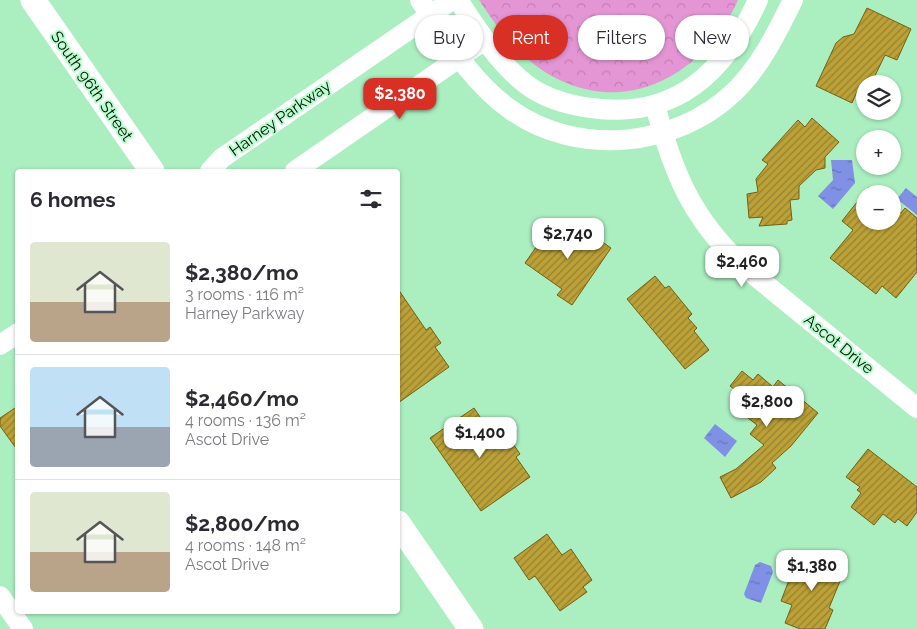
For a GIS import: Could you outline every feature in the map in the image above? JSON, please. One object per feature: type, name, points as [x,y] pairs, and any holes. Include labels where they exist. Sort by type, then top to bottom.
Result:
[{"type":"street","name":"South 96th Street","points":[[33,0],[151,169]]},
{"type":"street","name":"Harney Parkway","points":[[212,169],[222,158],[425,8],[452,0]]},
{"type":"street","points":[[458,0],[509,70],[528,86],[551,99],[576,106],[607,110],[655,105],[696,85],[714,71],[746,28],[758,0]]},
{"type":"street","points":[[462,60],[487,90],[511,110],[539,127],[570,135],[605,140],[632,139],[663,134],[712,109],[734,92],[754,70],[772,42],[793,0]]},
{"type":"street","points":[[298,169],[457,60]]},
{"type":"street","name":"Ascot Drive","points":[[655,105],[663,134],[688,198],[700,219],[719,244],[743,266],[917,408]]},
{"type":"street","points":[[0,345],[15,335]]},
{"type":"street","points":[[400,526],[471,629]]},
{"type":"street","points":[[0,596],[23,629]]},
{"type":"green space","points":[[479,0],[738,0],[730,15],[675,15],[675,60],[694,60],[670,77],[646,87],[622,92],[596,91],[569,84],[541,69],[529,60],[568,60],[568,15],[493,15],[493,19]]},
{"type":"water","points":[[831,160],[852,160],[855,183],[833,209],[818,196],[833,180]]},
{"type":"water","points":[[906,188],[917,197],[917,215],[901,202],[901,194]]},
{"type":"water","points":[[715,424],[737,441],[725,457],[704,438]]},
{"type":"water","points":[[760,562],[771,566],[773,572],[761,603],[746,598],[744,594],[755,565]]},
{"type":"building","points":[[867,8],[911,29],[897,60],[885,55],[875,75],[856,75],[856,94],[852,103],[816,86],[836,43],[843,37],[854,34]]},
{"type":"building","points":[[812,118],[839,142],[825,157],[825,168],[816,170],[799,186],[799,199],[790,200],[792,220],[787,221],[787,224],[759,226],[763,217],[749,218],[747,194],[758,192],[756,179],[768,164],[762,160],[798,120],[805,127]]},
{"type":"building","points":[[856,203],[856,230],[901,230],[901,213],[905,208],[917,218],[917,272],[896,298],[882,286],[876,294],[830,258],[853,230],[842,221]]},
{"type":"building","points":[[555,220],[586,241],[590,233],[611,248],[572,305],[557,295],[562,289],[525,263]]},
{"type":"building","points":[[655,276],[665,288],[669,286],[692,314],[688,318],[697,328],[694,331],[709,350],[685,369],[627,299]]},
{"type":"building","points":[[400,292],[426,330],[430,327],[441,343],[435,347],[449,367],[400,402]]},
{"type":"building","points":[[742,371],[753,380],[758,374],[773,387],[778,380],[818,413],[791,446],[772,463],[776,468],[761,482],[731,498],[720,477],[736,469],[764,445],[750,434],[757,425],[748,418],[751,414],[732,399],[738,392],[730,386]]},
{"type":"building","points":[[15,408],[15,447],[0,426],[0,418]]},
{"type":"building","points":[[474,408],[497,442],[507,435],[520,454],[516,457],[530,477],[481,511],[430,438]]},
{"type":"building","points":[[868,449],[917,487],[917,512],[907,526],[898,519],[895,523],[883,514],[874,525],[851,507],[861,493],[857,490],[860,487],[846,477]]},
{"type":"building","points":[[547,534],[562,555],[571,549],[592,580],[583,587],[587,592],[560,611],[535,576],[529,580],[514,558]]},
{"type":"building","points":[[799,554],[823,564],[826,556],[847,564],[829,608],[833,610],[825,629],[800,629],[785,623],[792,605],[781,601]]}]
